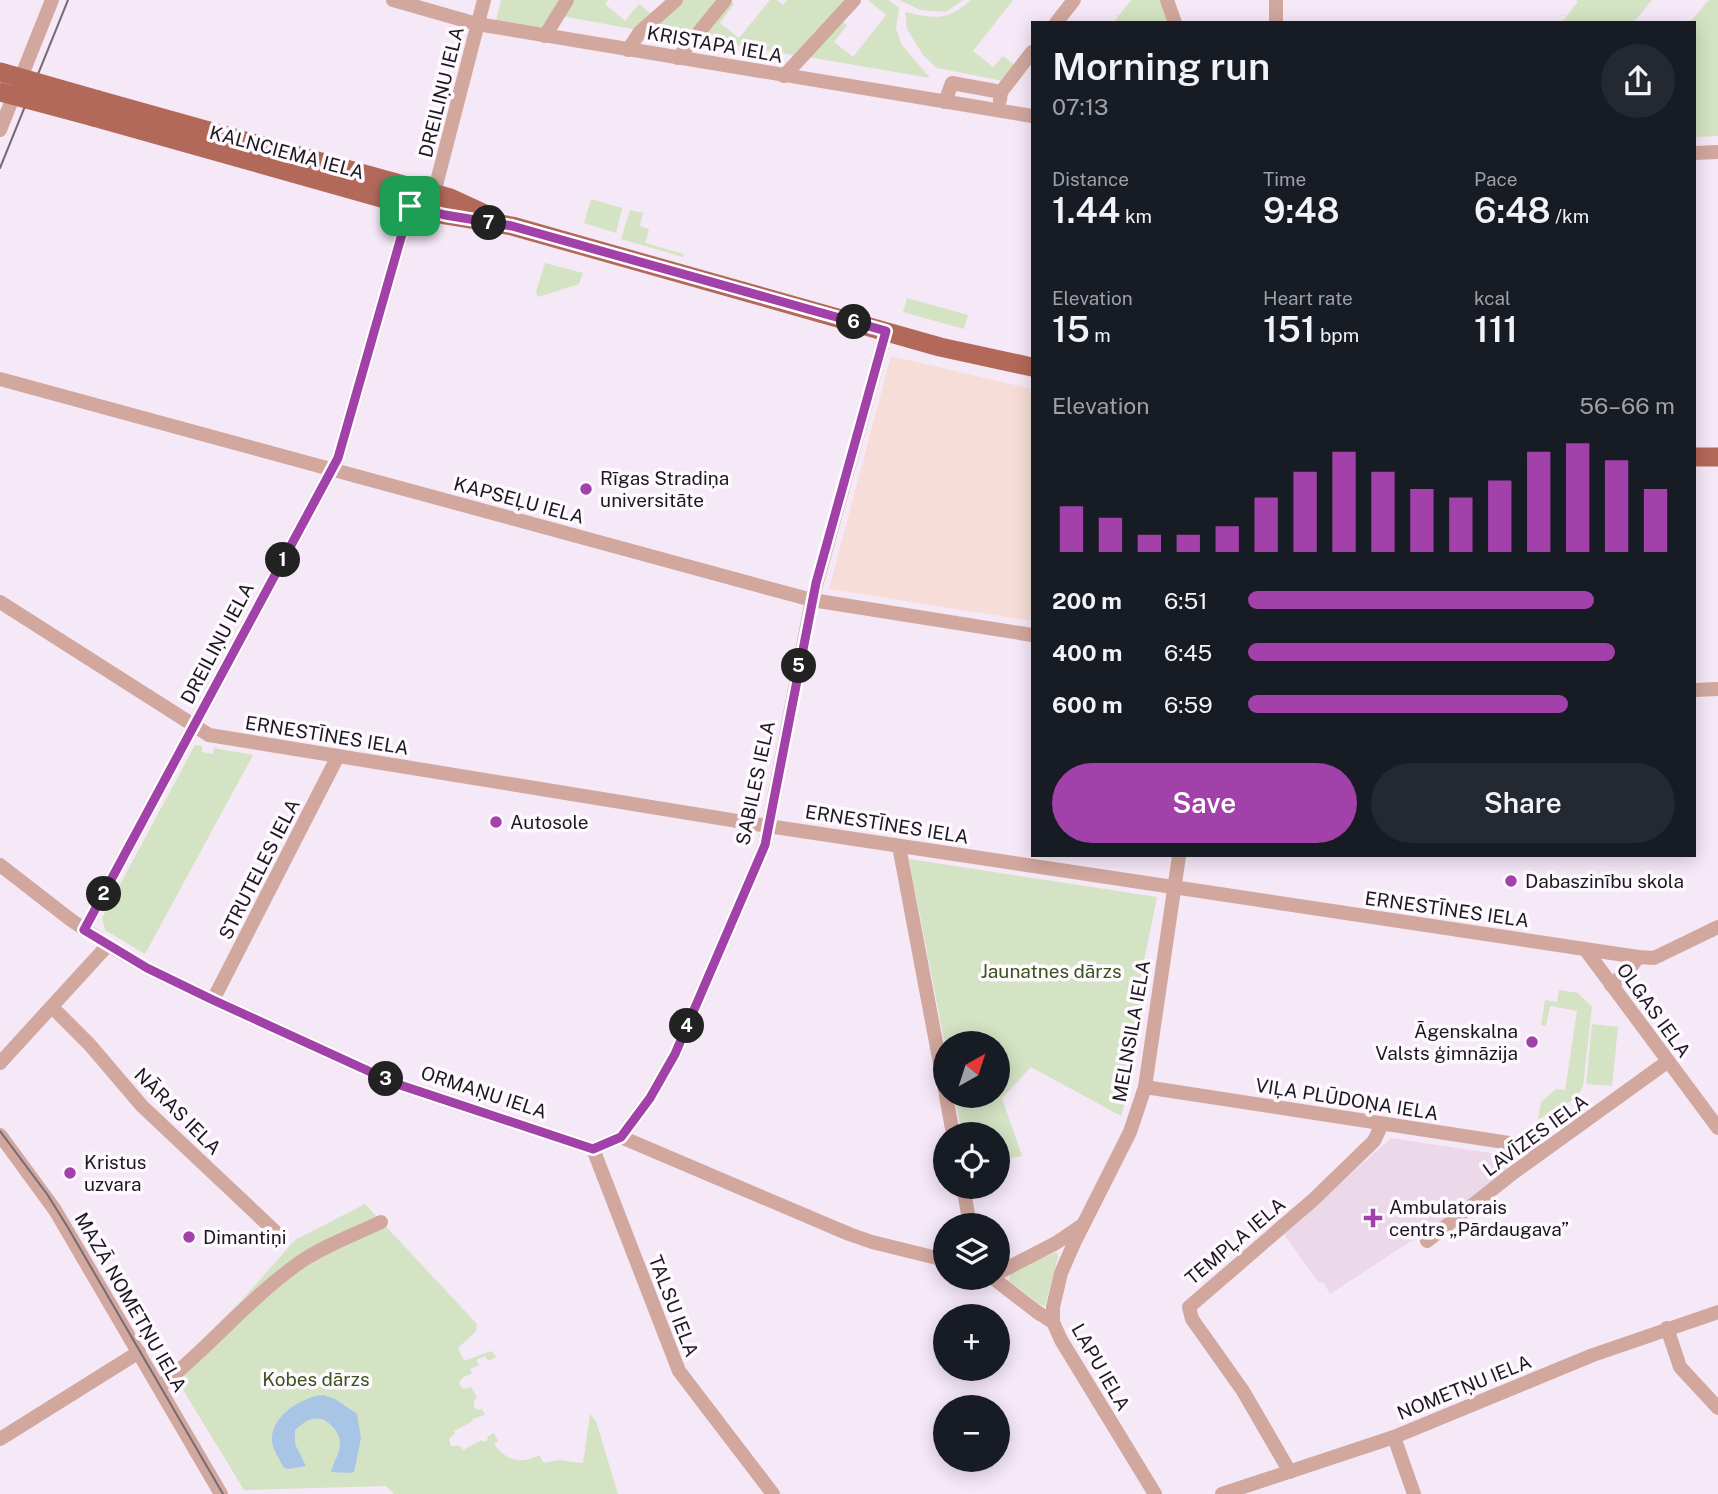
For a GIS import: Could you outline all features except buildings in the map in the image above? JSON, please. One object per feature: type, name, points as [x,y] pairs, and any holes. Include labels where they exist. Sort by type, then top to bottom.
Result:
[{"type":"main road","points":[[0,72],[96,108]]},
{"type":"main road","points":[[4,95],[96,108]]},
{"type":"main road","name":"KALNCIEMA IELA","points":[[96,108],[434,193],[512,226]]},
{"type":"main road","name":"KALNCIEMA IELA","points":[[96,108],[410,206],[512,226],[940,347],[1031,368]]},
{"type":"main road","points":[[1696,457],[1718,457]]},
{"type":"street","points":[[0,130],[4,95],[52,0]]},
{"type":"street","name":"KRISTAPA IELA","points":[[393,0],[478,24],[1031,116]]},
{"type":"street","name":"DREILIŅU IELA","points":[[434,193],[484,0]]},
{"type":"street","points":[[545,36],[568,0]]},
{"type":"street","points":[[628,50],[640,32],[676,0]]},
{"type":"street","points":[[678,58],[725,0]]},
{"type":"street","points":[[784,76],[854,0]]},
{"type":"street","points":[[1058,21],[1074,0]]},
{"type":"street","points":[[1167,0],[1174,21]]},
{"type":"street","points":[[1276,0],[1276,21]]},
{"type":"street","points":[[997,111],[1001,92],[1031,53]]},
{"type":"street","points":[[945,102],[952,83],[1001,92]]},
{"type":"street","points":[[1696,153],[1718,152]]},
{"type":"street","name":"DREILIŅU IELA","points":[[84,930],[338,458],[410,206]]},
{"type":"street","name":"SABILES IELA","points":[[621,1137],[650,1098],[675,1054],[766,839],[812,600],[886,331]]},
{"type":"street","name":"KAPSEĻU IELA","points":[[0,379],[812,600],[1031,635]]},
{"type":"street","name":"ERNESTĪNES IELA","points":[[0,602],[209,735],[768,826],[1639,957],[1654,958],[1718,927]]},
{"type":"street","points":[[1696,690],[1718,689]]},
{"type":"street","name":"STRUTELES IELA","points":[[213,1000],[338,756]]},
{"type":"street","points":[[899,846],[934,1031]]},
{"type":"street","name":"MELNSILA IELA","points":[[1053,1322],[1058,1281],[1130,1132],[1145,1087],[1179,857]]},
{"type":"street","name":"ORMAŅU IELA","points":[[0,865],[84,930],[147,968],[213,1000],[397,1084],[593,1149]]},
{"type":"street","points":[[0,1063],[108,945]]},
{"type":"street","name":"OLGAS IELA","points":[[1584,949],[1717,1125]]},
{"type":"street","points":[[1611,985],[1629,970],[1639,957]]},
{"type":"street","name":"NĀRAS IELA","points":[[52,1007],[90,1045],[142,1106],[281,1237]]},
{"type":"street","name":"LAVĪZES IELA","points":[[1427,1241],[1542,1152],[1667,1062]]},
{"type":"street","name":"VIĻA PLŪDOŅA IELA","points":[[1145,1087],[1530,1146],[1542,1152]]},
{"type":"street","name":"TEMPĻA IELA","points":[[1290,1472],[1243,1391],[1192,1319],[1188,1307],[1313,1200],[1374,1142],[1382,1124]]},
{"type":"street","name":"MAZĀ NOMETŅU IELA","points":[[0,1135],[55,1210],[221,1494]]},
{"type":"street","points":[[593,1149],[621,1137],[830,1226],[872,1242],[933,1257]]},
{"type":"street","name":"TALSU IELA","points":[[593,1149],[679,1371],[773,1494]]},
{"type":"street","points":[[159,1387],[187,1365],[246,1308],[300,1262],[381,1222]]},
{"type":"street","points":[[1010,1267],[1056,1243],[1083,1225]]},
{"type":"street","name":"LAPU IELA","points":[[1009,1290],[1053,1322],[1061,1340],[1155,1494]]},
{"type":"street","name":"NOMETŅU IELA","points":[[1223,1494],[1394,1437],[1593,1355],[1718,1312]]},
{"type":"street","points":[[1667,1328],[1680,1367],[1718,1408]]},
{"type":"street","points":[[0,1439],[139,1352]]},
{"type":"street","points":[[1394,1437],[1414,1494]]},
{"type":"shaded area","points":[[891,356],[1031,389],[1031,621],[829,589]]},
{"type":"shaded area","name":"Ambulatorais centrs „Pārdaugava”","points":[[1391,1138],[1516,1157],[1516,1163],[1423,1236],[1330,1294],[1284,1234]]},
{"type":"green space","points":[[501,0],[563,0],[545,28],[496,21]]},
{"type":"green space","points":[[572,0],[608,0],[605,4],[625,21],[639,4],[651,14],[638,30],[562,16]]},
{"type":"green space","points":[[682,0],[722,0],[690,39],[646,31]]},
{"type":"green space","points":[[770,0],[777,0],[783,5],[787,0],[849,0],[797,56],[700,38],[730,1],[734,4],[720,23],[739,38]]},
{"type":"green space","points":[[868,0],[888,0],[899,8],[896,29],[902,45],[930,78],[808,57],[841,20],[847,25],[834,42],[853,57],[886,15]]},
{"type":"green space","points":[[899,0],[963,0],[946,12],[920,10]]},
{"type":"green space","points":[[971,0],[1013,0],[973,51],[993,67],[1003,56],[1016,66],[1003,81],[937,68],[923,55],[907,29],[905,12],[933,17],[948,15]]},
{"type":"green space","points":[[1131,0],[1163,0],[1168,21],[1115,21]]},
{"type":"green space","points":[[1576,0],[1652,0],[1635,21],[1563,21],[1578,2]]},
{"type":"green space","points":[[1709,0],[1718,0],[1718,136],[1696,137],[1696,21],[1691,21]]},
{"type":"green space","points":[[591,199],[622,208],[616,233],[584,223]]},
{"type":"green space","points":[[630,210],[643,213],[640,226],[649,229],[645,243],[684,254],[683,257],[621,239]]},
{"type":"green space","points":[[545,263],[583,273],[579,284],[538,297],[536,292]]},
{"type":"green space","points":[[907,298],[968,315],[964,329],[903,312]]},
{"type":"green space","points":[[195,745],[202,746],[202,752],[213,754],[214,748],[253,755],[145,954],[105,930],[102,918]]},
{"type":"green space","name":"Jaunatnes dārzs","points":[[909,859],[1157,897],[1139,985],[1144,998],[1131,1083],[1121,1116],[1031,1067],[1010,1089],[1010,1031],[942,1031]]},
{"type":"green space","points":[[1559,990],[1578,993],[1592,1007],[1583,1086],[1576,1098],[1538,1120],[1541,1102],[1556,1089],[1565,1090],[1577,1011],[1550,1006],[1546,1026],[1541,1025],[1545,1000],[1557,1002]]},
{"type":"green space","points":[[1592,1024],[1618,1027],[1612,1086],[1586,1084]]},
{"type":"green space","name":"Jaunatnes dārzs","points":[[957,1108],[1005,1108],[1022,1156],[1010,1158],[1010,1122],[960,1122]]},
{"type":"green space","name":"Kobes dārzs","points":[[365,1204],[477,1324],[476,1331],[458,1348],[464,1361],[491,1351],[497,1357],[488,1361],[485,1356],[476,1360],[479,1365],[470,1369],[472,1373],[462,1378],[459,1383],[463,1389],[471,1387],[477,1398],[474,1400],[474,1408],[482,1409],[485,1415],[472,1419],[473,1421],[454,1431],[455,1434],[449,1439],[451,1446],[460,1446],[463,1450],[482,1440],[488,1440],[487,1437],[494,1433],[498,1441],[494,1444],[510,1458],[524,1460],[540,1456],[544,1463],[558,1460],[583,1463],[590,1414],[596,1421],[618,1494],[394,1494],[386,1486],[244,1490],[171,1370],[242,1300],[295,1240]]},
{"type":"green space","points":[[1057,1252],[1045,1306],[1010,1282],[1010,1274]]},
{"type":"water","points":[[323,1395],[335,1399],[357,1414],[361,1438],[354,1472],[331,1472],[340,1440],[334,1428],[324,1420],[315,1418],[295,1430],[295,1444],[306,1466],[284,1468],[274,1448],[273,1432],[281,1416],[305,1400]]},
{"type":"tram line","points":[[0,168],[68,0]]},
{"type":"tram line","points":[[0,1131],[67,1226],[223,1494]]},
{"type":"place","name":"Rīgas Stradiņa universitāte","points":[[586,489]]},
{"type":"place","name":"Autosole","points":[[496,822]]},
{"type":"place","name":"Dabaszinību skola","points":[[1511,881]]},
{"type":"place","name":"Āgenskalna Valsts ģimnāzija","points":[[1532,1042]]},
{"type":"place","name":"Kristus uzvara","points":[[70,1173]]},
{"type":"place","name":"Ambulatorais centrs „Pārdaugava”","points":[[1373,1218]]},
{"type":"place","name":"Dimantiņi","points":[[189,1237]]},
{"type":"route","points":[[410,206],[512,226],[886,331],[816,583],[765,845],[675,1054],[650,1098],[621,1137],[593,1149],[397,1084],[147,968],[84,930],[338,458],[410,206]]}]
